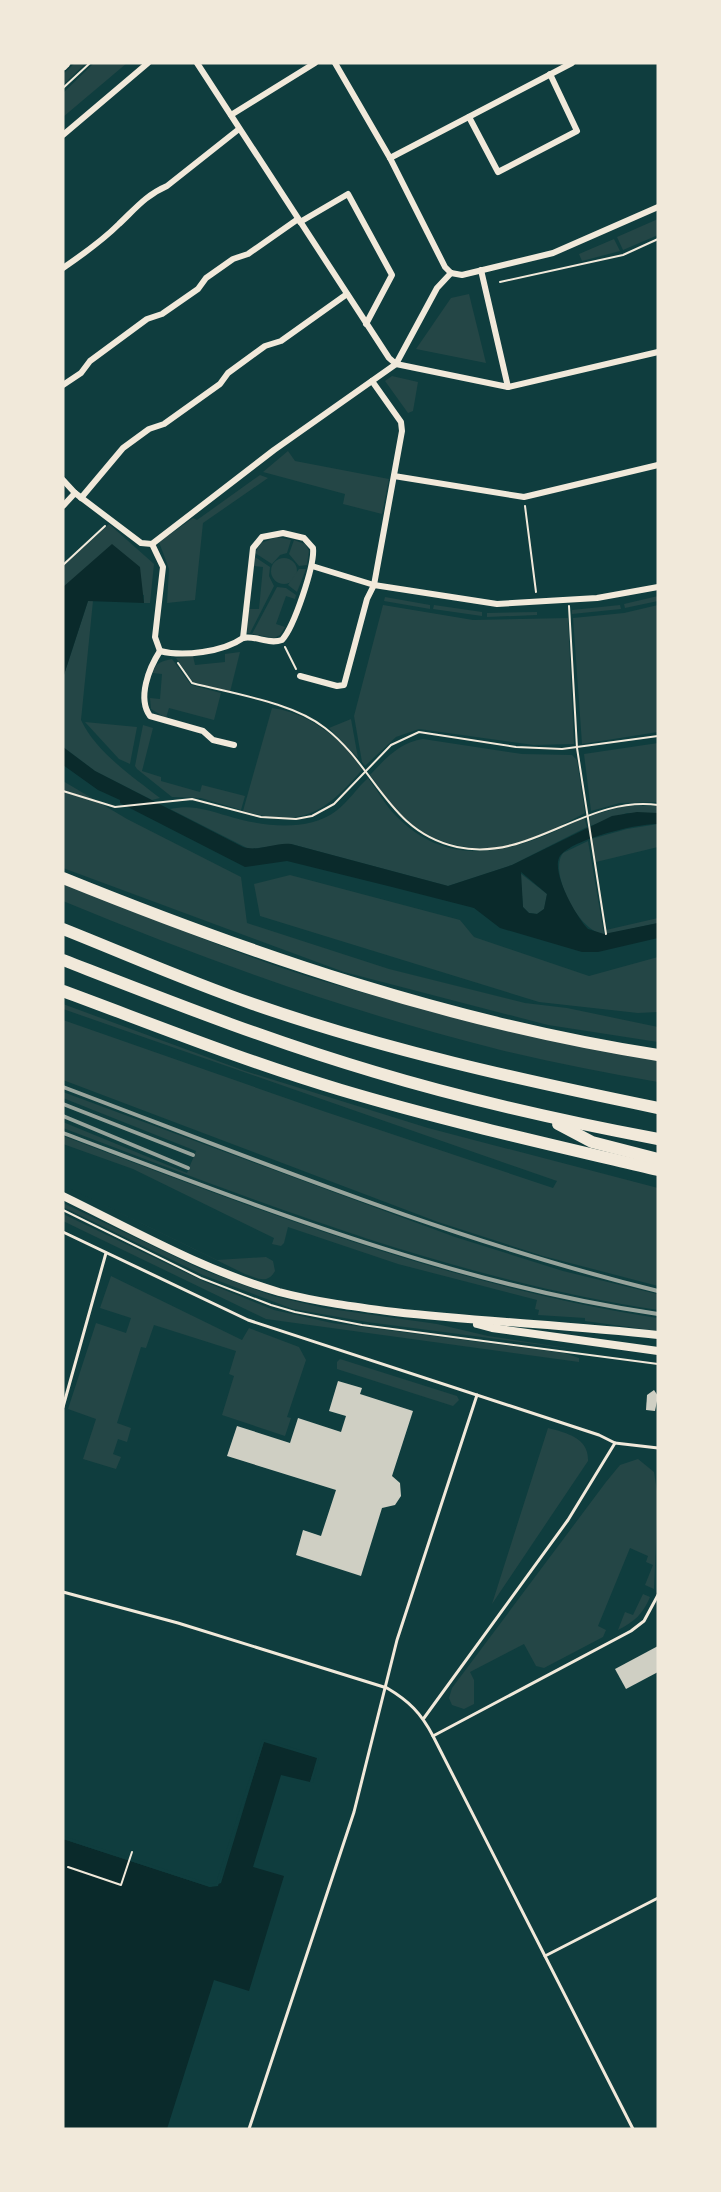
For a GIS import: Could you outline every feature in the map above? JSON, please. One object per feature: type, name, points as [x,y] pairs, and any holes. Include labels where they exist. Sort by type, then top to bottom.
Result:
[{"type":"highway","points":[[63,878],[196,931],[341,981],[548,1035],[658,1055]]},
{"type":"highway","points":[[63,929],[252,1004],[386,1046],[552,1086],[658,1108]]},
{"type":"highway","points":[[63,960],[364,1069],[546,1118],[658,1139]]},
{"type":"highway","points":[[63,991],[234,1055],[339,1090],[444,1120],[658,1170]]},
{"type":"highway","points":[[546,1118],[592,1142],[658,1159]]},
{"type":"highway","points":[[573,1150],[658,1179]]},
{"type":"street","points":[[63,135],[148,63]]},
{"type":"street","points":[[197,63],[388,358],[396,364],[507,387],[658,352]]},
{"type":"street","points":[[231,115],[315,63]]},
{"type":"street","points":[[335,63],[390,158],[445,267],[451,273],[462,274],[553,253],[658,207]]},
{"type":"street","points":[[390,158],[572,63]]},
{"type":"street","points":[[469,117],[498,172],[577,131],[550,74]]},
{"type":"street","points":[[63,268],[119,224],[129,212],[154,192],[167,186],[239,129]]},
{"type":"street","points":[[63,385],[81,373],[90,361],[147,319],[162,314],[198,289],[206,278],[233,259],[248,254],[299,220],[348,194],[392,275],[366,324]]},
{"type":"street","points":[[481,270],[507,387]]},
{"type":"street","points":[[63,480],[78,495],[141,543],[152,544],[274,450],[396,364],[437,288],[451,273]]},
{"type":"street","points":[[63,507],[78,495],[123,447],[149,429],[164,424],[220,384],[228,373],[266,346],[281,341],[347,294]]},
{"type":"street","points":[[300,676],[337,686],[344,685],[367,599],[374,585],[402,426],[372,381]]},
{"type":"street","points":[[394,476],[524,497],[658,465]]},
{"type":"street","points":[[160,651],[172,654],[225,647],[249,637],[272,642],[282,640],[312,566],[313,548],[304,538],[283,533],[271,534],[257,542],[251,553],[243,638]]},
{"type":"street","points":[[152,544],[163,567],[155,637],[160,651]]},
{"type":"street","points":[[312,566],[374,585],[497,604],[569,601],[627,594],[658,587]]},
{"type":"street","points":[[160,651],[148,669],[145,708],[148,714],[203,731],[213,740],[234,745]]},
{"type":"street","points":[[63,1196],[204,1264],[271,1289],[334,1303],[465,1320],[586,1327],[658,1335]]},
{"type":"street","points":[[465,1320],[492,1328],[658,1351]]},
{"type":"lane","points":[[63,1232],[248,1320],[615,1443],[658,1448]]},
{"type":"lane","points":[[63,1407],[106,1253]]},
{"type":"lane","points":[[249,2129],[354,1812],[387,1689],[397,1640],[477,1395]]},
{"type":"lane","points":[[424,1718],[568,1520],[615,1443]]},
{"type":"lane","points":[[63,1592],[178,1623],[387,1689],[409,1701],[424,1718],[633,2129]]},
{"type":"lane","points":[[433,1736],[631,1631],[644,1621],[658,1595]]},
{"type":"lane","points":[[545,1956],[658,1898]]},
{"type":"path","points":[[63,88],[90,63]]},
{"type":"path","points":[[501,282],[623,255],[658,239]]},
{"type":"path","points":[[524,497],[538,603]]},
{"type":"path","points":[[63,565],[111,521]]},
{"type":"path","points":[[569,601],[577,748],[606,934]]},
{"type":"path","points":[[282,640],[300,676]]},
{"type":"path","points":[[172,654],[192,683],[281,706],[318,723],[338,739],[366,770],[387,802],[409,824],[435,840],[460,848],[512,847],[529,842],[588,814],[620,805],[658,805]]},
{"type":"path","points":[[63,791],[115,807],[200,800],[261,817],[296,819],[312,816],[334,804],[391,745],[419,732],[526,748],[577,748],[658,736]]},
{"type":"path","points":[[68,1867],[122,1885],[132,1852]]},
{"type":"shaded area","points":[[75,63],[86,63],[63,85],[63,74]]},
{"type":"shaded area","points":[[94,63],[127,63],[63,117],[63,93]]},
{"type":"shaded area","points":[[658,219],[658,235],[623,250],[617,237]]},
{"type":"shaded area","points":[[614,239],[620,251],[582,261],[579,254]]},
{"type":"shaded area","points":[[469,294],[486,363],[416,349],[451,298]]},
{"type":"shaded area","points":[[392,376],[418,382],[413,411],[408,413],[385,381]]},
{"type":"shaded area","points":[[288,451],[295,461],[389,479],[382,514],[343,504],[345,494],[263,472]]},
{"type":"shaded area","points":[[260,475],[268,478],[203,523],[195,600],[167,603],[169,569],[159,542],[193,518],[197,520]]},
{"type":"shaded area","points":[[109,524],[154,564],[150,603],[144,603],[144,595],[63,587],[63,566]]},
{"type":"shaded area","points":[[277,537],[291,540],[287,553],[280,555],[272,564],[255,553],[261,543]]},
{"type":"shaded area","points":[[294,540],[305,544],[309,551],[307,565],[299,566],[289,554]]},
{"type":"shaded area","points":[[112,544],[140,567],[144,603],[88,601],[63,678],[63,587]]},
{"type":"shaded area","points":[[255,557],[270,567],[269,576],[274,586],[250,633],[247,633],[249,609],[259,609],[263,567],[254,566]]},
{"type":"shaded area","points":[[284,558],[293,562],[297,571],[293,580],[284,584],[275,580],[271,571],[275,562]]},
{"type":"shaded area","points":[[299,569],[306,569],[297,592],[288,585]]},
{"type":"shaded area","points":[[277,587],[286,588],[296,595],[295,599],[286,596],[276,624],[285,627],[280,635],[274,638],[252,634]]},
{"type":"shaded area","points":[[658,596],[658,601],[625,608],[624,604]]},
{"type":"shaded area","points":[[385,597],[430,605],[430,609],[384,601]]},
{"type":"shaded area","points":[[88,601],[93,601],[81,720],[105,753],[160,798],[152,800],[95,771],[63,747],[63,678]]},
{"type":"shaded area","points":[[383,605],[473,620],[568,618],[574,744],[534,745],[419,729],[396,737],[365,766],[362,762],[354,716]]},
{"type":"shaded area","points":[[434,605],[482,612],[482,616],[433,609]]},
{"type":"shaded area","points":[[620,605],[621,609],[572,614],[572,610]]},
{"type":"shaded area","points":[[658,605],[658,732],[582,744],[573,618],[624,613]]},
{"type":"shaded area","points":[[537,612],[537,615],[487,617],[487,613]]},
{"type":"shaded area","points":[[240,652],[230,692],[193,682],[176,658],[193,656],[195,665],[225,662],[225,654]]},
{"type":"shaded area","points":[[172,659],[191,685],[221,693],[214,720],[169,708],[166,718],[151,709],[150,698],[160,699],[162,674],[153,673],[154,669],[160,663]]},
{"type":"shaded area","points":[[272,708],[299,715],[324,729],[345,748],[362,770],[336,797],[311,813],[282,818],[243,811]]},
{"type":"shaded area","points":[[351,719],[358,758],[329,728]]},
{"type":"shaded area","points":[[85,722],[137,727],[130,764],[119,759]]},
{"type":"shaded area","points":[[143,725],[153,728],[142,771],[161,777],[161,781],[200,792],[202,785],[245,796],[241,810],[201,798],[172,797],[137,769],[135,766]]},
{"type":"shaded area","points":[[423,739],[522,754],[572,755],[577,760],[585,813],[532,838],[498,848],[465,847],[433,837],[406,820],[370,775],[400,747]]},
{"type":"shaded area","points":[[658,743],[658,802],[620,803],[591,811],[584,754]]},
{"type":"shaded area","points":[[63,747],[95,771],[243,847],[291,844],[448,886],[512,865],[612,816],[637,812],[658,813],[658,824],[636,826],[604,834],[575,845],[559,858],[558,865],[562,885],[578,916],[588,929],[604,934],[658,923],[658,938],[598,952],[582,952],[500,928],[474,908],[392,887],[287,861],[245,867],[120,803],[120,800],[98,790],[63,765]],"holes":[[[521,872],[547,894],[544,909],[537,914],[529,913],[523,907]]]},
{"type":"shaded area","points":[[368,778],[396,816],[418,834],[441,845],[464,851],[488,851],[512,846],[536,839],[584,817],[587,827],[512,865],[448,886],[291,844],[249,849],[170,809],[192,807],[254,823],[298,825],[324,818],[336,811]]},
{"type":"shaded area","points":[[63,781],[127,819],[241,877],[247,923],[389,969],[525,1003],[567,1008],[658,1027],[658,1042],[548,1025],[344,972],[63,868]]},
{"type":"shaded area","points":[[624,806],[658,806],[658,813],[627,813],[590,826],[590,816]]},
{"type":"shaded area","points":[[658,824],[658,847],[596,862],[591,839],[627,829]]},
{"type":"shaded area","points":[[588,841],[604,934],[594,931],[576,913],[563,887],[560,874],[559,862],[563,853]]},
{"type":"shaded area","points":[[520,873],[547,894],[544,909],[537,914],[529,913],[523,907]]},
{"type":"shaded area","points":[[290,875],[460,920],[474,937],[589,976],[658,957],[658,1012],[638,1013],[539,1002],[260,916],[254,884]]},
{"type":"shaded area","points":[[63,883],[227,948],[326,982],[450,1015],[658,1060],[658,1082],[493,1048],[330,1001],[222,963],[63,901]]},
{"type":"shaded area","points":[[658,918],[658,923],[607,934],[606,930]]},
{"type":"shaded area","points":[[63,1004],[245,1071],[428,1128],[658,1188],[658,1286],[543,1256],[438,1222],[63,1080],[63,1020],[553,1188],[557,1181],[63,1009]]},
{"type":"shaded area","points":[[63,1092],[455,1237],[563,1271],[657,1294],[658,1310],[505,1279],[430,1258],[356,1235],[209,1183],[63,1128],[63,1122],[187,1173],[196,1151],[63,1098]]},
{"type":"shaded area","points":[[63,1136],[282,1218],[430,1266],[581,1304],[658,1318],[658,1331],[585,1321],[585,1318],[538,1315],[539,1310],[535,1309],[537,1300],[398,1264],[288,1227],[284,1243],[281,1246],[272,1244],[274,1238],[133,1169],[63,1144]]},
{"type":"shaded area","points":[[63,1185],[217,1260],[266,1257],[273,1261],[275,1271],[265,1279],[245,1274]]},
{"type":"shaded area","points":[[63,1203],[203,1270],[273,1296],[324,1308],[437,1324],[488,1336],[580,1350],[367,1322],[293,1309],[203,1275],[63,1207]]},
{"type":"shaded area","points":[[63,1214],[205,1282],[274,1310],[332,1323],[564,1353],[579,1358],[579,1362],[266,1319],[63,1221]]},
{"type":"shaded area","points":[[111,1276],[242,1340],[249,1328],[299,1347],[306,1360],[287,1417],[291,1418],[285,1436],[222,1415],[234,1376],[229,1374],[236,1351],[154,1325],[146,1348],[141,1347],[117,1423],[131,1428],[127,1442],[118,1439],[113,1454],[121,1457],[116,1469],[83,1459],[96,1419],[68,1409],[96,1323],[126,1333],[131,1318],[100,1308]]},
{"type":"shaded area","points":[[340,1359],[457,1396],[459,1400],[453,1406],[337,1369],[337,1362]]},
{"type":"shaded area","points":[[548,1428],[581,1442],[585,1447],[588,1461],[492,1604]]},
{"type":"shaded area","points":[[638,1459],[654,1472],[658,1497],[654,1589],[645,1585],[653,1565],[646,1562],[648,1556],[630,1548],[598,1626],[606,1630],[603,1637],[544,1668],[536,1666],[524,1644],[470,1672],[474,1680],[474,1704],[464,1709],[452,1705],[449,1698],[452,1688],[606,1482],[620,1465]]},
{"type":"shaded area","points":[[643,1594],[650,1597],[641,1613],[618,1630],[625,1612],[633,1615]]},
{"type":"shaded area","points":[[264,1741],[318,1758],[310,1782],[281,1775],[253,1867],[284,1876],[249,1991],[214,1980],[167,2129],[63,2129],[63,1839],[210,1887],[221,1883]]},
{"type":"pier","points":[[262,1740],[319,1756],[313,1783],[310,1782],[317,1758],[264,1742],[218,1886],[210,1887],[63,1839],[63,1836],[211,1884],[216,1883]]},
{"type":"building","points":[[338,1381],[362,1388],[360,1394],[413,1411],[392,1476],[400,1483],[401,1496],[395,1505],[382,1508],[361,1576],[296,1555],[303,1530],[321,1536],[336,1490],[227,1456],[237,1426],[290,1443],[298,1418],[341,1432],[346,1416],[329,1411]]},
{"type":"building","points":[[654,1390],[658,1396],[655,1411],[646,1410],[647,1395]]},
{"type":"building","points":[[658,1646],[658,1672],[626,1689],[615,1669]]},
{"type":"railway","points":[[63,1087],[284,1171],[432,1224],[582,1271],[658,1291]]},
{"type":"railway","points":[[63,1104],[193,1155]]},
{"type":"railway","points":[[63,1116],[188,1168]]},
{"type":"railway","points":[[63,1133],[282,1214],[430,1263],[581,1301],[658,1314]]}]
